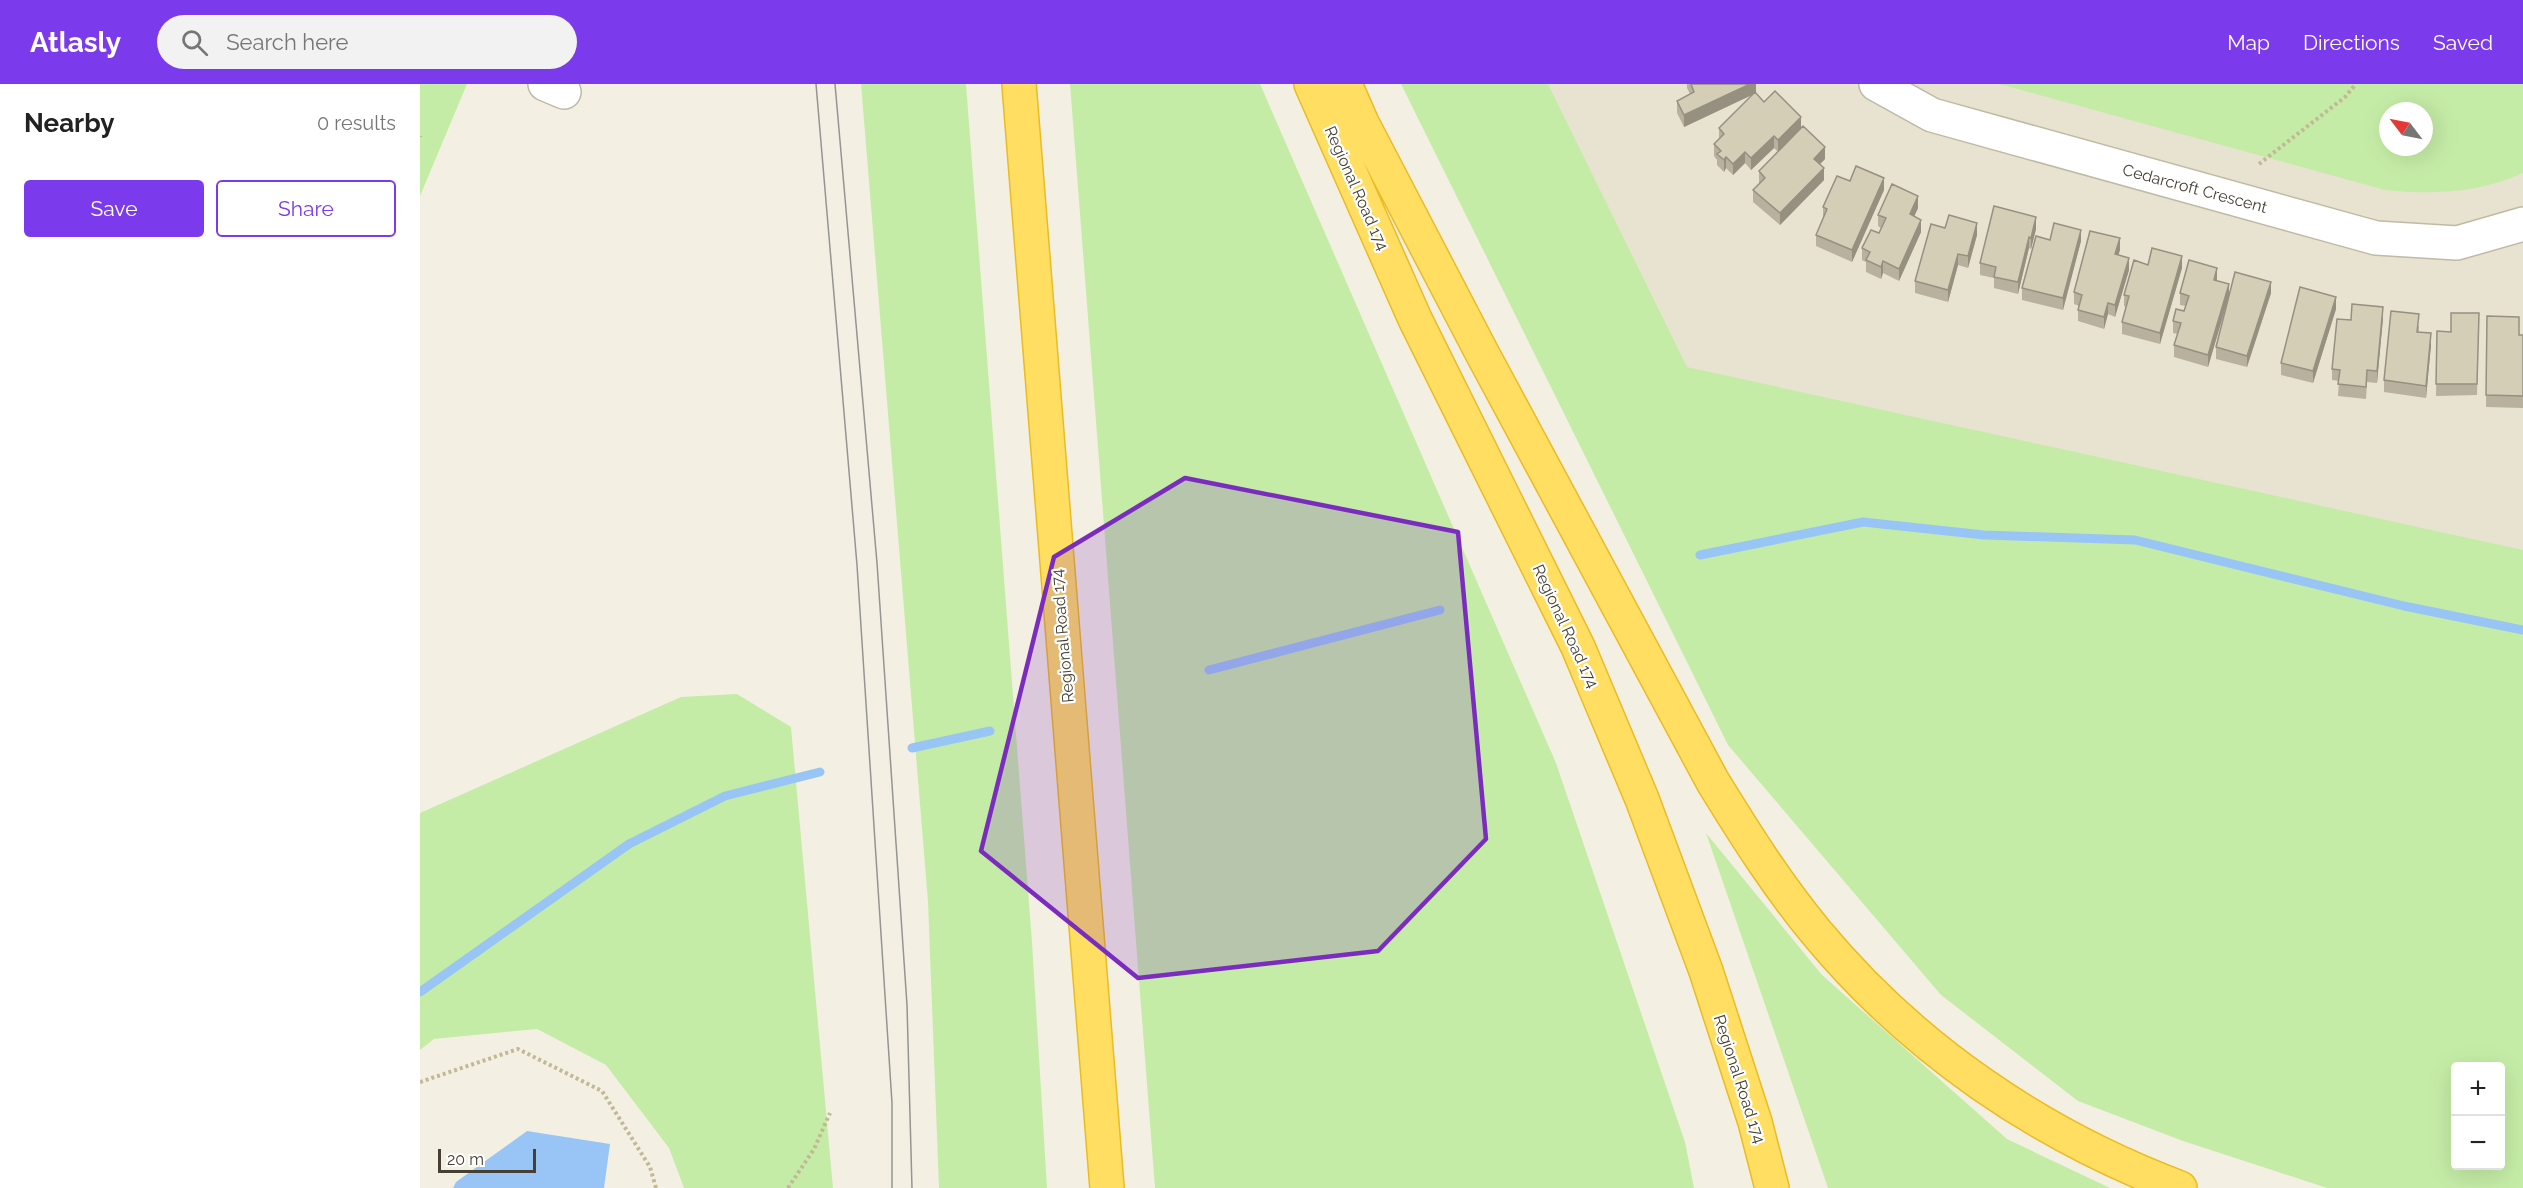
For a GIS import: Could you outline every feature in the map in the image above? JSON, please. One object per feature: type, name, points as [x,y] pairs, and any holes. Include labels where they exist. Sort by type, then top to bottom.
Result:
[{"type":"highway","name":"Regional Road 174","points":[[1019,84],[1107,1188]]},
{"type":"highway","name":"Regional Road 174","points":[[1311,84],[1415,320],[1578,647],[1638,788],[1706,971],[1755,1122],[1772,1188]]},
{"type":"highway","points":[[1345,84],[1476,342],[1713,782],[1751,844],[1809,922],[1852,972],[1892,1013],[1990,1090],[2046,1126],[2151,1177],[2180,1188]]},
{"type":"street","name":"Cedarcroft Crescent","points":[[1876,84],[1932,116],[2376,238],[2457,243],[2523,224]]},
{"type":"path","points":[[2259,164],[2345,97],[2356,84]]},
{"type":"path","points":[[420,1082],[518,1048],[602,1091],[650,1167],[656,1188]]},
{"type":"path","points":[[788,1188],[814,1149],[830,1113]]},
{"type":"highlighted area","points":[[1185,478],[1458,532],[1486,839],[1378,951],[1138,978],[981,851],[1054,557]]},
{"type":"shaded area","points":[[1401,84],[2523,84],[2523,1181],[2470,1188],[2453,1170],[2505,1170],[2505,1062],[2451,1062],[2451,1168]]},
{"type":"green space","points":[[420,84],[467,84],[420,196]]},
{"type":"green space","points":[[861,84],[966,84],[1032,942],[1047,1188],[939,1188],[928,902]]},
{"type":"green space","points":[[1070,84],[1260,84],[1556,763],[1685,1142],[1694,1188],[1155,1188]]},
{"type":"green space","points":[[1401,84],[1548,84],[1687,367],[2523,550],[2523,1188],[2327,1188],[2183,1141],[2078,1101],[1941,995],[1728,745]]},
{"type":"green space","points":[[1999,84],[2523,84],[2523,173],[2489,185],[2455,191],[2385,190]]},
{"type":"green space","points":[[737,694],[791,727],[833,1188],[684,1188],[669,1148],[606,1065],[537,1029],[434,1039],[420,1050],[420,813],[681,697]]},
{"type":"green space","points":[[1706,833],[1822,975],[2007,1139],[2110,1188],[1828,1188]]},
{"type":"water","points":[[527,1131],[610,1144],[604,1188],[453,1188],[456,1182]]},
{"type":"building","points":[[1691,84],[1750,84],[1684,115],[1677,101],[1694,92]]},
{"type":"building","points":[[1775,91],[1801,117],[1778,140],[1774,136],[1751,158],[1745,152],[1733,164],[1726,157],[1724,160],[1717,154],[1721,151],[1714,144],[1724,134],[1719,128],[1755,92],[1764,102]]},
{"type":"building","points":[[1803,126],[1825,147],[1814,159],[1824,168],[1780,213],[1753,190],[1765,178],[1759,171]]},
{"type":"building","points":[[1856,166],[1884,178],[1852,250],[1816,235],[1827,209],[1823,207],[1837,176],[1850,181]]},
{"type":"building","points":[[1892,184],[1918,196],[1910,214],[1921,220],[1899,269],[1883,261],[1881,267],[1866,260],[1870,252],[1862,248],[1871,230],[1879,233],[1886,218],[1878,215]]},
{"type":"building","points":[[1994,206],[2036,217],[2018,282],[1994,277],[1996,267],[1980,263]]},
{"type":"building","points":[[1949,215],[1977,223],[1968,256],[1958,254],[1948,290],[1915,281],[1931,224],[1945,228]]},
{"type":"building","points":[[2054,223],[2081,230],[2063,298],[2022,288],[2036,236],[2050,240]]},
{"type":"building","points":[[2090,231],[2120,238],[2115,254],[2129,258],[2115,305],[2108,303],[2104,317],[2078,310],[2082,295],[2074,292]]},
{"type":"building","points":[[2152,248],[2182,256],[2160,333],[2122,322],[2129,296],[2124,295],[2134,260],[2148,265]]},
{"type":"building","points":[[2189,260],[2217,268],[2214,280],[2229,284],[2208,355],[2174,345],[2181,323],[2173,321],[2176,309],[2184,311],[2189,296],[2180,293]]},
{"type":"building","points":[[2235,272],[2271,282],[2247,356],[2216,347]]},
{"type":"building","points":[[2300,287],[2336,297],[2313,371],[2281,363]]},
{"type":"building","points":[[2352,304],[2383,307],[2377,371],[2367,370],[2366,387],[2338,384],[2340,370],[2332,369],[2337,319],[2351,320]]},
{"type":"building","points":[[2391,311],[2419,314],[2417,332],[2431,333],[2426,386],[2384,380]]},
{"type":"building","points":[[2451,313],[2479,313],[2477,384],[2436,384],[2437,331],[2451,332]]},
{"type":"building","points":[[2487,316],[2519,317],[2519,335],[2523,335],[2523,396],[2486,395]]},
{"type":"waterway","points":[[1700,555],[1863,522],[1984,535],[2135,540],[2404,606],[2523,630]]},
{"type":"waterway","points":[[1209,670],[1440,610]]},
{"type":"waterway","points":[[912,748],[990,731]]},
{"type":"waterway","points":[[420,992],[629,844],[725,796],[820,772]]},
{"type":"tram line","points":[[816,84],[857,565],[892,1103],[892,1188]]},
{"type":"tram line","points":[[835,84],[877,563],[907,1005],[912,1188]]}]
